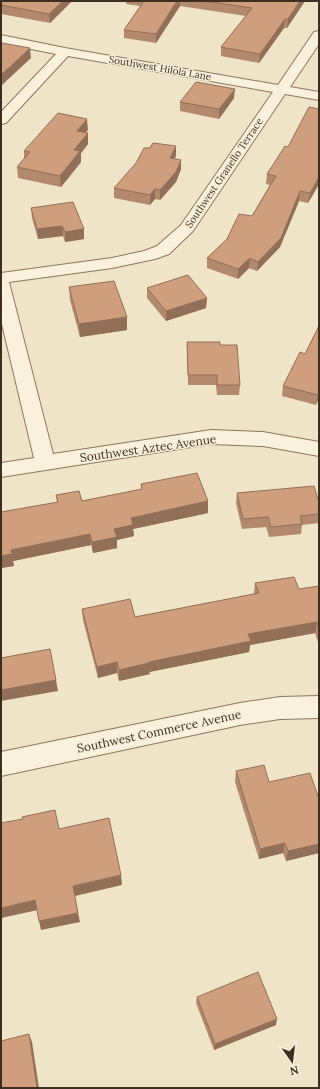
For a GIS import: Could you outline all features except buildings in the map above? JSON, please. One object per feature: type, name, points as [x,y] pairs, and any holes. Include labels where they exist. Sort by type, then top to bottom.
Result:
[{"type":"street","name":"Southwest Granello Terrace","points":[[1,278],[112,264],[164,250],[187,228],[319,35]]},
{"type":"street","name":"Southwest Hilola Lane","points":[[1,39],[65,52],[319,96]]},
{"type":"street","points":[[1,120],[65,52]]},
{"type":"street","points":[[1,283],[45,462]]},
{"type":"street","name":"Southwest Aztec Avenue","points":[[1,470],[212,437],[263,439],[319,449]]},
{"type":"street","name":"Southwest Commerce Avenue","points":[[1,764],[240,714],[280,708],[319,707]]}]
